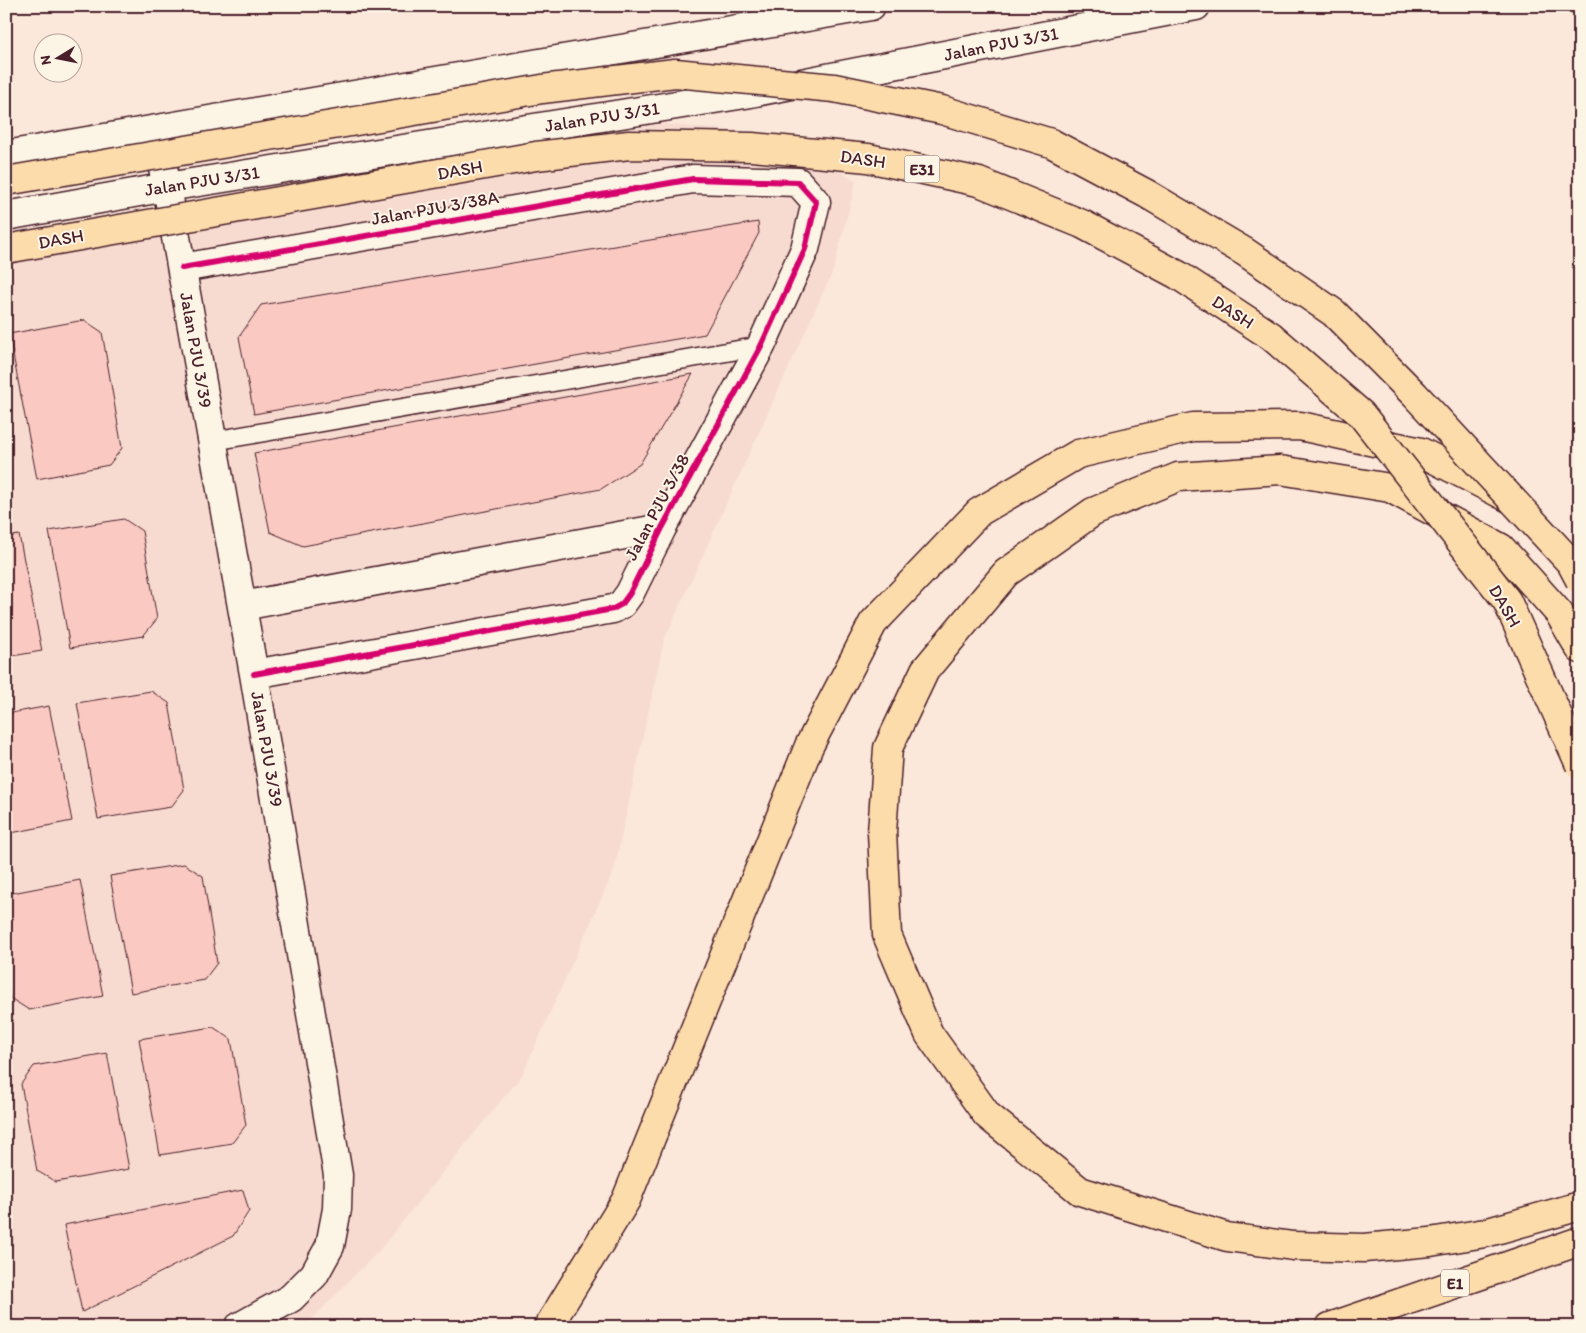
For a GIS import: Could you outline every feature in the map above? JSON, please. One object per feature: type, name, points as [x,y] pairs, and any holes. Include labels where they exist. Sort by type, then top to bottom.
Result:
[{"type":"highway","points":[[6,181],[542,89],[675,73],[834,88],[942,110],[1051,143],[1147,194],[1245,252],[1334,313],[1415,395],[1571,563],[1580,580]]},
{"type":"highway","name":"DASH","points":[[6,249],[536,156],[630,145],[752,147],[868,158],[979,182],[1082,224],[1178,275],[1271,336],[1361,414],[1507,601],[1580,765]]},
{"type":"highway","points":[[548,1327],[626,1200],[809,746],[873,623],[979,512],[1078,454],[1193,427],[1300,426],[1421,452],[1533,510],[1580,555]]},
{"type":"highway","points":[[1580,649],[1559,613],[1501,548],[1390,488],[1280,470],[1178,477],[1093,512],[1006,573],[943,648],[925,670],[888,748],[882,832],[887,935],[929,1034],[987,1115],[1080,1191],[1227,1237],[1293,1246],[1364,1248],[1430,1242],[1485,1234],[1580,1206]]},
{"type":"highway","name":"E1","points":[[1330,1327],[1580,1241]]},
{"type":"street","points":[[6,155],[870,6]]},
{"type":"street","name":"Jalan PJU 3/31","points":[[6,216],[167,187],[745,94],[1196,6]]},
{"type":"street","name":"Jalan PJU 3/39","points":[[155,130],[182,268],[254,674],[338,1175],[337,1209],[330,1246],[314,1275],[291,1298],[239,1327]]},
{"type":"street","name":"Jalan PJU 3/38A","points":[[182,268],[693,179]]},
{"type":"street","name":"Jalan PJU 3/38","points":[[254,674],[613,609],[622,604],[630,593],[662,528],[761,346],[805,249],[816,202],[798,182],[693,179]]},
{"type":"street","name":"Jalan PJU 3/38","points":[[242,606],[662,528]]},
{"type":"lane","points":[[213,441],[761,346]]},
{"type":"shaded area","points":[[661,124],[783,135],[856,181],[833,271],[664,640],[614,870],[522,1075],[377,1253],[304,1327],[6,1327],[6,240]]},
{"type":"building","points":[[758,222],[759,233],[705,334],[254,414],[239,337],[261,305]]},
{"type":"building","points":[[84,320],[102,332],[122,448],[109,465],[37,479],[9,334]]},
{"type":"building","points":[[693,374],[640,464],[601,489],[303,546],[270,532],[254,453]]},
{"type":"building","points":[[124,519],[142,531],[157,619],[143,636],[70,648],[49,531]]},
{"type":"building","points":[[19,535],[42,651],[6,657],[6,537]]},
{"type":"building","points":[[151,691],[169,703],[184,790],[171,807],[98,819],[77,703]]},
{"type":"building","points":[[49,706],[72,821],[6,834],[6,714]]},
{"type":"building","points":[[184,864],[203,876],[217,963],[204,980],[131,993],[110,876]]},
{"type":"building","points":[[80,880],[103,996],[29,1010],[10,998],[6,976],[6,895]]},
{"type":"building","points":[[213,1027],[231,1039],[246,1125],[232,1143],[160,1155],[139,1039]]},
{"type":"building","points":[[107,1053],[129,1169],[56,1182],[37,1171],[21,1084],[34,1066]]},
{"type":"building","points":[[243,1190],[249,1211],[233,1236],[82,1312],[64,1225]]},
{"type":"cycle path","points":[[182,268],[693,179],[798,182],[816,202],[805,249],[761,346],[662,528],[630,593],[622,604],[613,609],[254,674]]}]
